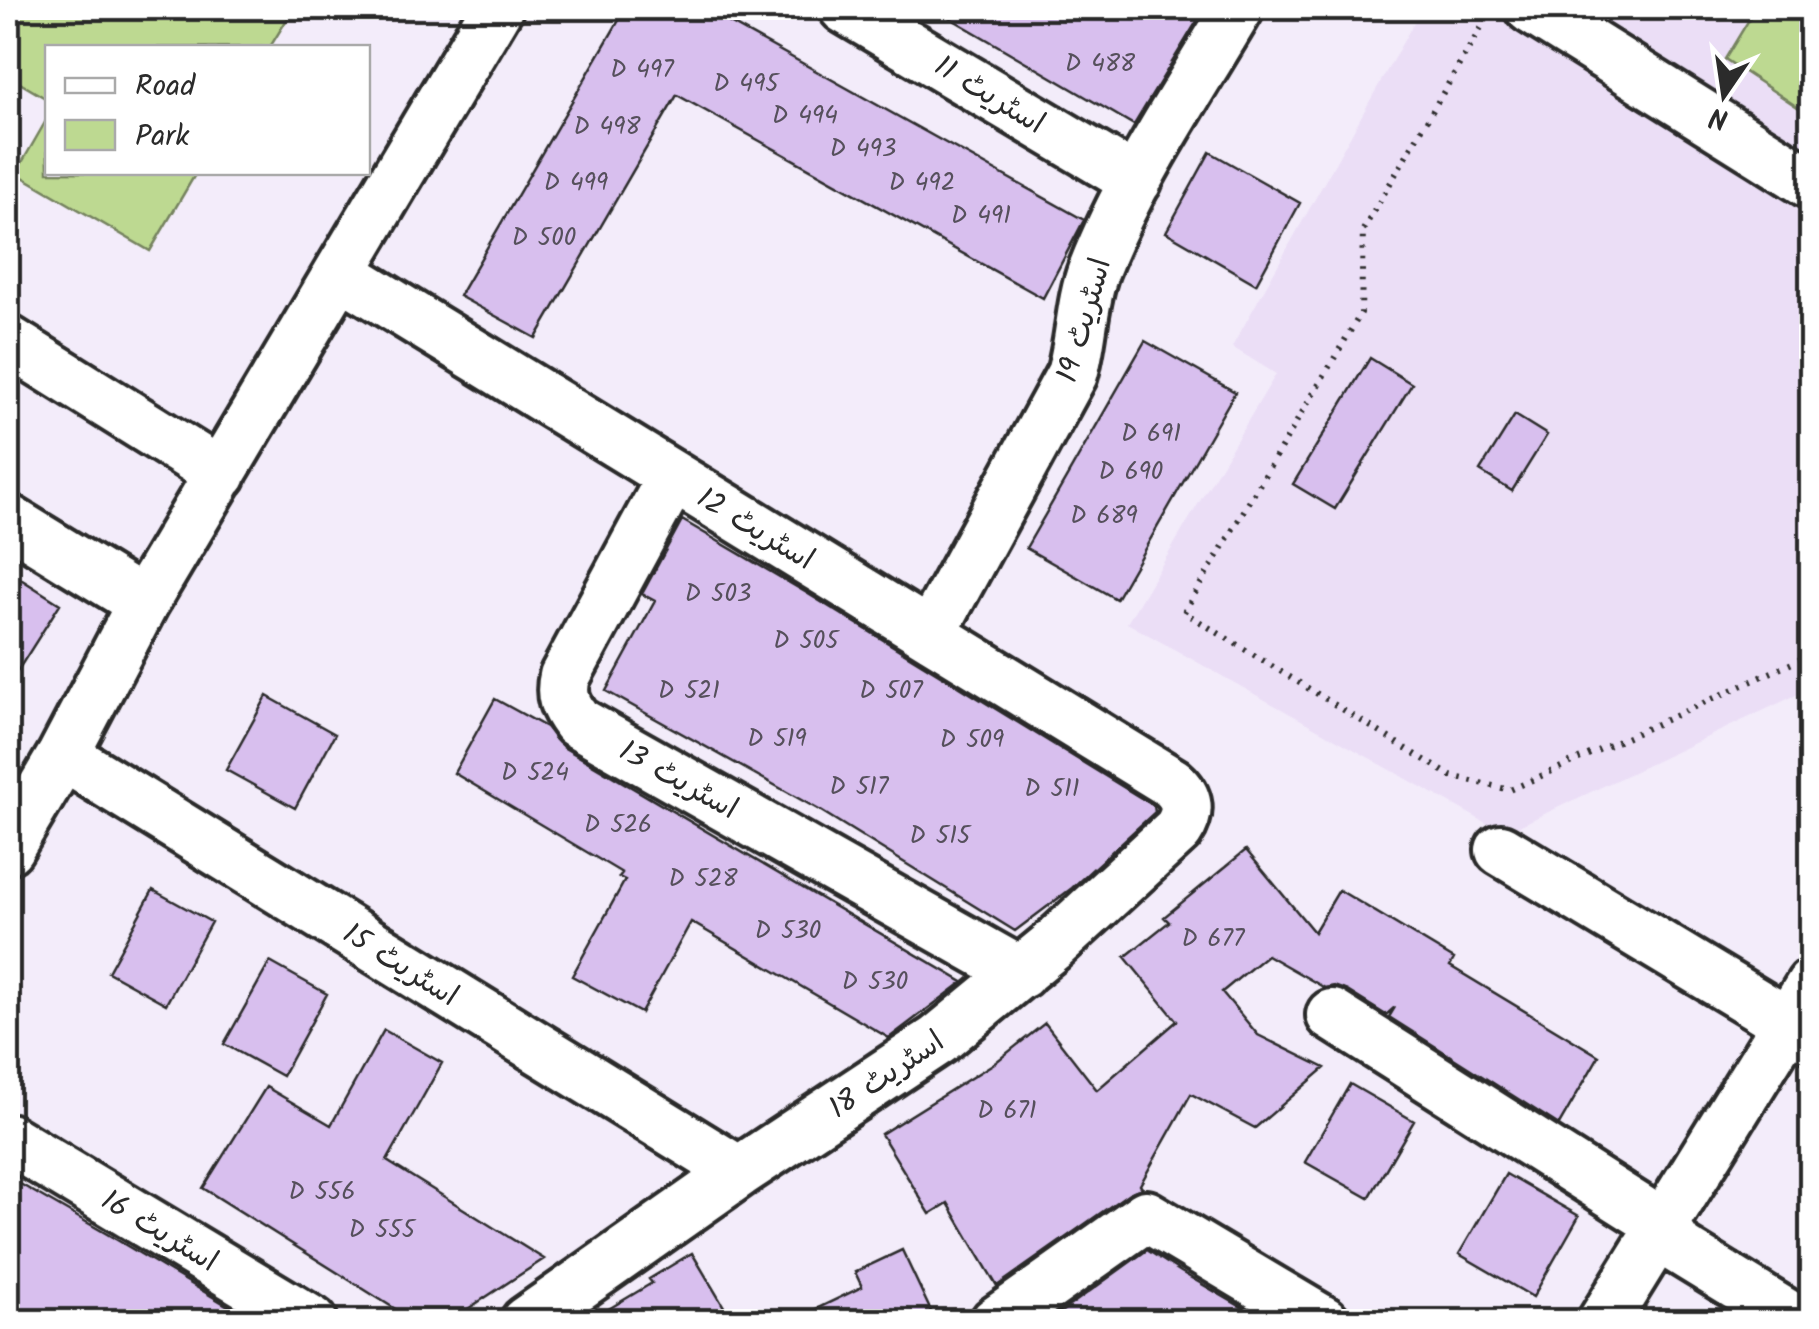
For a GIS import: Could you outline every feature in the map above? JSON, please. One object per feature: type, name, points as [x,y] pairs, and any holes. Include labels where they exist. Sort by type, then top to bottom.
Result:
[{"type":"street","points":[[8,848],[144,603],[497,8]]},
{"type":"street","name":"اسٹریٹ 11","points":[[845,8],[1136,180]]},
{"type":"street","name":"اسٹریٹ 19","points":[[930,634],[1072,374],[1092,274],[1136,180],[1238,8]]},
{"type":"street","points":[[1531,8],[1812,184]]},
{"type":"street","name":"اسٹریٹ 12","points":[[340,272],[1172,782]]},
{"type":"street","points":[[8,341],[221,474]]},
{"type":"street","name":"اسٹریٹ 13","points":[[672,478],[565,676],[563,701],[569,712],[577,722],[1022,973]]},
{"type":"street","points":[[8,520],[144,603]]},
{"type":"street","name":"اسٹریٹ 15","points":[[63,755],[739,1172]]},
{"type":"street","name":"اسٹریٹ 18","points":[[526,1322],[739,1172],[938,1040],[1022,973],[1178,830],[1185,820],[1186,800],[1172,782]]},
{"type":"street","points":[[1501,850],[1806,1020],[1671,1237],[1602,1322]]},
{"type":"street","points":[[1332,1014],[1798,1322]]},
{"type":"street","name":"اسٹریٹ 16","points":[[8,1139],[312,1322]]},
{"type":"street","points":[[996,1322],[1146,1216],[1324,1322]]},
{"type":"street","points":[[1633,1322],[1671,1237]]},
{"type":"path","points":[[1493,8],[1363,230],[1361,313],[1184,612],[1451,776],[1510,790],[1812,654]]},
{"type":"shaded area","points":[[1422,8],[1811,8],[1811,688],[1504,833],[1127,623],[1276,374],[1232,347]]},
{"type":"green space","points":[[8,8],[294,8],[271,45],[45,45],[45,98],[8,76]]},
{"type":"green space","points":[[1756,8],[1811,8],[1811,116],[1725,59]]},
{"type":"green space","points":[[45,122],[45,175],[195,175],[150,251],[16,173]]},
{"type":"building","points":[[626,8],[727,8],[721,18],[1084,220],[1043,298],[677,95],[536,338],[459,296]]},
{"type":"building","points":[[933,8],[1205,8],[1134,125]]},
{"type":"building","points":[[1210,152],[1300,203],[1256,284],[1166,232]]},
{"type":"building","points":[[1145,341],[1235,392],[1116,599],[1026,548]]},
{"type":"building","points":[[1370,358],[1412,384],[1335,509],[1293,484]]},
{"type":"building","points":[[1515,415],[1547,435],[1512,491],[1480,471]]},
{"type":"building","points":[[682,520],[1154,806],[1155,812],[1072,888],[1015,931],[821,811],[606,691],[655,601],[642,594]]},
{"type":"building","points":[[8,571],[60,604],[8,686]]},
{"type":"building","points":[[267,696],[335,734],[295,808],[226,770]]},
{"type":"building","points":[[495,699],[546,727],[563,747],[963,982],[889,1038],[691,922],[641,1013],[572,976],[625,880],[619,877],[622,873],[454,773]]},
{"type":"building","points":[[1246,850],[1314,932],[1339,890],[1454,959],[1450,966],[1599,1056],[1559,1125],[1389,1017],[1395,1007],[1386,1015],[1347,991],[1334,986],[1325,988],[1267,955],[1222,992],[1258,1035],[1325,1068],[1255,1128],[1191,1094],[1140,1185],[1142,1188],[1129,1193],[997,1286],[948,1203],[930,1214],[881,1134],[996,1062],[1045,1023],[1097,1090],[1177,1021],[1125,957],[1169,922],[1164,917]]},
{"type":"building","points":[[153,890],[211,922],[166,1004],[108,972]]},
{"type":"building","points":[[270,962],[327,994],[282,1076],[224,1044]]},
{"type":"building","points":[[384,1030],[442,1063],[387,1161],[544,1259],[448,1322],[416,1322],[203,1188],[266,1087],[331,1125]]},
{"type":"building","points":[[1350,1084],[1414,1121],[1369,1198],[1305,1162]]},
{"type":"building","points":[[1506,1174],[1579,1216],[1533,1297],[1459,1254]]},
{"type":"building","points":[[8,1177],[107,1234],[255,1322],[8,1322]]},
{"type":"building","points":[[902,1250],[936,1322],[789,1322],[862,1287],[855,1272]]},
{"type":"building","points":[[1147,1250],[1181,1272],[1267,1322],[1047,1322]]},
{"type":"building","points":[[692,1253],[733,1322],[587,1322],[652,1283],[649,1279]]}]
